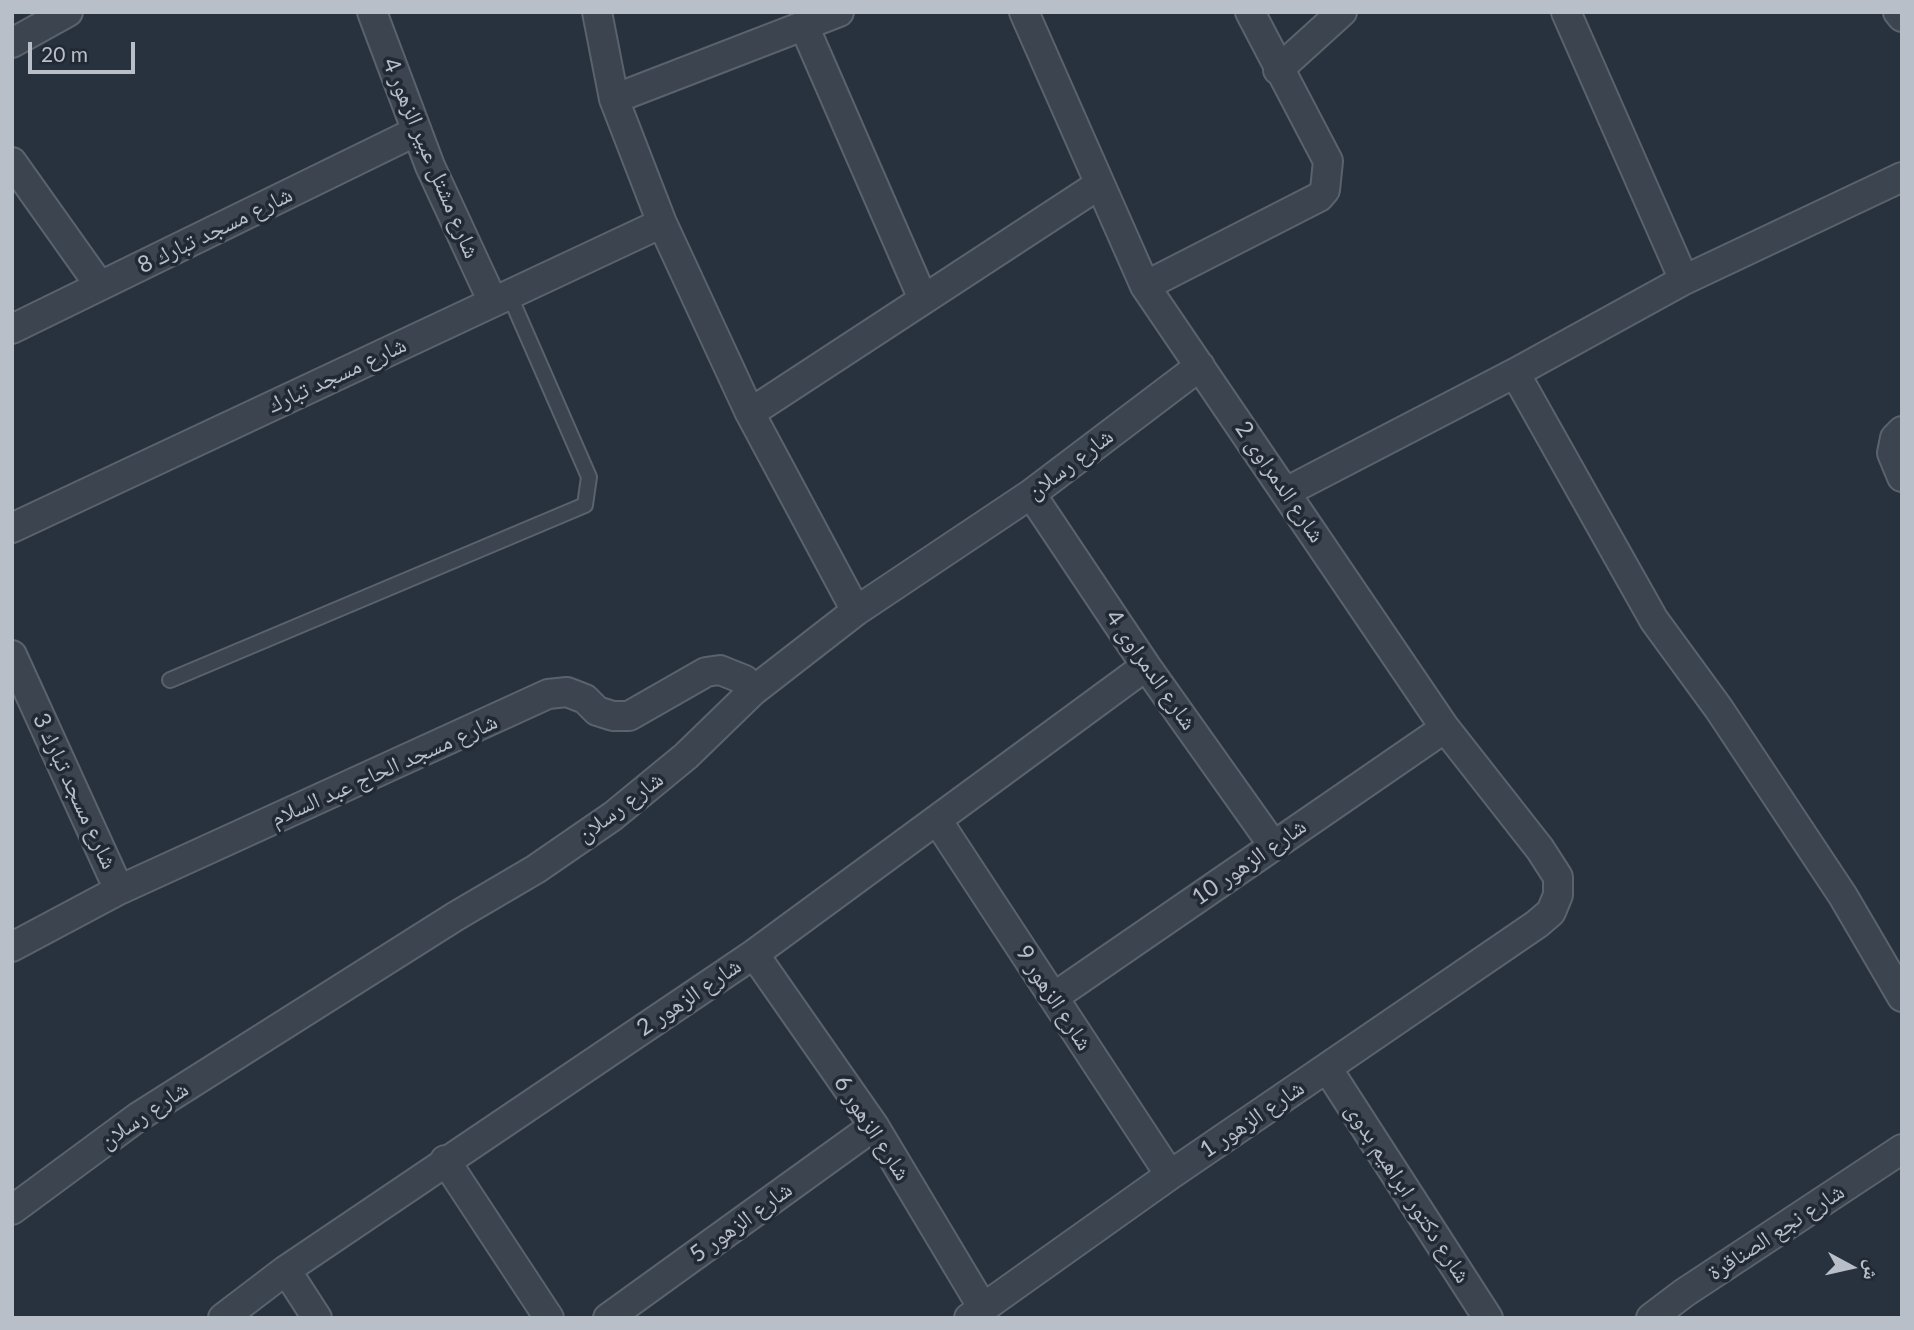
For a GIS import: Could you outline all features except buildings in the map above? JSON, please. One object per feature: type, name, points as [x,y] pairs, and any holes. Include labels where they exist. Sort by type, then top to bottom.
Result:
[{"type":"street","points":[[12,43],[68,12]]},
{"type":"street","name":"شارع مشتل عبير الزهور 4","points":[[372,12],[417,131],[501,298]]},
{"type":"street","points":[[597,12],[614,99],[662,223],[750,413],[856,611]]},
{"type":"street","points":[[614,99],[839,12]]},
{"type":"street","name":"شارع الدمراوى 2","points":[[1024,12],[1145,286],[1445,728],[1540,849],[1558,877],[1558,895],[1551,912],[1537,924]]},
{"type":"street","points":[[1145,286],[1319,197],[1328,177],[1328,161],[1250,12]]},
{"type":"street","points":[[1278,70],[1342,12]]},
{"type":"street","points":[[1566,12],[1684,280]]},
{"type":"street","points":[[1898,12],[1902,17]]},
{"type":"street","points":[[804,26],[923,299]]},
{"type":"street","name":"شارع مسجد تبارك 8","points":[[12,329],[417,131]]},
{"type":"street","points":[[12,162],[100,286]]},
{"type":"street","points":[[1286,492],[1515,373],[1684,280],[1902,177]]},
{"type":"street","points":[[750,413],[1100,184]]},
{"type":"street","name":"شارع مسجد تبارك","points":[[12,528],[662,223]]},
{"type":"street","name":"شارع رسلان","points":[[12,1210],[138,1116],[456,916],[536,869],[613,816],[686,757],[753,691],[856,611],[1031,494],[1200,366]]},
{"type":"street","points":[[1515,373],[1654,620],[1719,709],[1843,896],[1902,997]]},
{"type":"street","points":[[1902,432],[1895,438],[1892,453],[1902,477]]},
{"type":"street","name":"شارع الدمراوى 4","points":[[1031,494],[1146,666],[1273,845]]},
{"type":"street","name":"شارع مسجد تبارك 3","points":[[12,655],[120,890]]},
{"type":"street","name":"شارع الزهور 2","points":[[223,1318],[286,1270],[445,1160],[754,954],[1146,666]]},
{"type":"street","name":"شارع مسجد الحاج عبد السلام","points":[[12,947],[120,890],[548,694],[567,692],[585,699],[597,710],[613,716],[629,716],[706,672],[720,670],[745,680],[753,691]]},
{"type":"street","name":"شارع الزهور 10","points":[[1054,997],[1445,728]]},
{"type":"street","name":"شارع الزهور 9","points":[[937,820],[1170,1175]]},
{"type":"street","name":"شارع الزهور 1","points":[[976,1313],[1170,1175],[1537,924]]},
{"type":"street","name":"شارع الزهور 6","points":[[754,954],[874,1126],[976,1313]]},
{"type":"street","name":"شارع دكتور ابراهيم بدوى","points":[[1328,1068],[1488,1318]]},
{"type":"street","name":"شارع الزهور 5","points":[[608,1318],[874,1126]]},
{"type":"street","name":"شارع نجع الصناقرة","points":[[1651,1318],[1684,1293],[1902,1149]]},
{"type":"street","points":[[445,1160],[549,1318]]},
{"type":"street","points":[[286,1270],[317,1318]]},
{"type":"lane","points":[[170,680],[585,505],[589,477],[501,298]]}]
